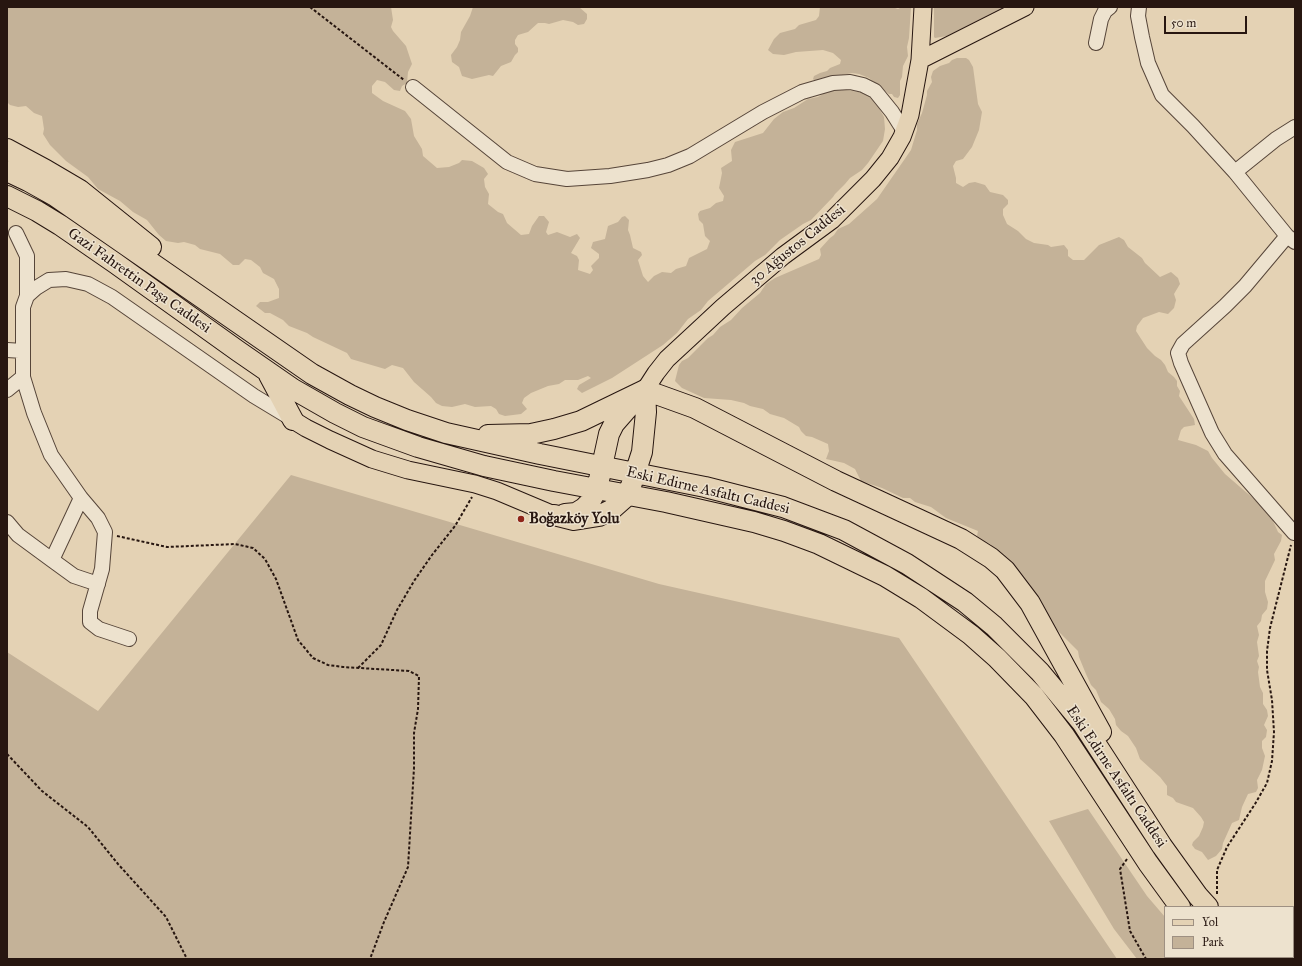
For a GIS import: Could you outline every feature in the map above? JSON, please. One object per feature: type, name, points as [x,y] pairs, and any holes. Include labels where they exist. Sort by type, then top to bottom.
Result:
[{"type":"highway","points":[[7,149],[80,190],[161,255],[196,294]]},
{"type":"highway","name":"Gazi Fahrettin Paşa Caddesi","points":[[7,171],[55,196],[196,294]]},
{"type":"highway","name":"Gazi Fahrettin Paşa Caddesi","points":[[7,196],[37,211],[66,229],[267,371]]},
{"type":"highway","name":"Eski Edirne Asfaltı Caddesi","points":[[196,294],[312,374],[350,396],[407,420],[446,433],[636,474],[705,487],[783,507],[844,530],[907,564],[965,602],[994,626],[1040,672],[1086,729],[1183,875],[1212,903]]},
{"type":"highway","points":[[267,371],[292,420]]},
{"type":"highway","name":"Eski Edirne Asfaltı Caddesi","points":[[267,371],[293,389],[335,413],[363,427],[394,439],[462,460],[554,481],[714,512],[784,530],[885,576],[921,598],[971,635],[997,658],[1034,696],[1064,735],[1137,847],[1179,906]]},
{"type":"highway","points":[[554,516],[576,513],[590,502],[597,489],[609,434],[622,413],[645,390]]},
{"type":"highway","points":[[554,516],[574,520],[599,516],[611,510],[628,495],[642,452],[646,412],[645,390]]},
{"type":"highway","points":[[446,433],[509,435],[531,434],[554,430],[581,421],[645,390],[695,408],[836,481],[961,539],[991,558],[1004,570],[1018,586],[1040,619],[1125,773],[1144,818]]},
{"type":"highway","points":[[554,481],[562,487],[567,495],[568,501],[566,507],[554,516]]},
{"type":"main road","name":"30 Ağustos Caddesi","points":[[645,390],[667,360],[723,307],[783,256],[832,220],[873,178],[890,158],[904,131],[910,115],[920,60],[923,7]]},
{"type":"main road","points":[[920,60],[1025,7]]},
{"type":"main road","points":[[292,420],[324,437],[372,459],[408,470],[475,484],[497,491],[554,516]]},
{"type":"street","points":[[1096,43],[1102,15],[1110,7]]},
{"type":"street","points":[[1139,7],[1138,16],[1148,63],[1162,96],[1194,126],[1291,239],[1225,306],[1183,344],[1178,353],[1212,433],[1225,454],[1294,533]]},
{"type":"street","points":[[413,87],[507,162],[535,174],[567,179],[610,176],[668,165],[690,156],[763,112],[802,92],[833,83],[850,82],[863,85],[875,91],[892,112],[904,131]]},
{"type":"street","points":[[1234,172],[1295,126]]},
{"type":"street","points":[[16,233],[27,256],[27,296]]},
{"type":"street","points":[[129,639],[99,629],[90,622],[90,611],[102,569],[105,532],[98,518],[81,498],[51,455],[34,413],[23,377],[22,307],[27,296],[49,280],[66,279],[88,284],[112,297],[254,396],[292,420]]},
{"type":"street","points":[[7,350],[23,351]]},
{"type":"street","points":[[7,390],[23,377]]},
{"type":"street","points":[[52,560],[81,498]]},
{"type":"street","points":[[7,522],[18,535],[74,576],[98,584]]},
{"type":"path","points":[[310,7],[413,87]]},
{"type":"path","points":[[358,668],[380,645],[414,580],[455,526],[472,500],[475,484]]},
{"type":"path","points":[[105,532],[128,539],[167,547],[235,544],[252,548],[265,559],[276,579],[298,640],[314,658],[328,665],[409,671],[419,676],[418,709],[414,733],[414,768],[408,868],[384,922],[370,959]]},
{"type":"path","points":[[1212,903],[1218,870],[1227,846],[1267,783],[1272,761],[1274,732],[1272,700],[1267,670],[1267,651],[1270,628],[1294,533]]},
{"type":"path","points":[[7,754],[42,791],[88,827],[118,864],[166,918],[187,959]]},
{"type":"path","points":[[1137,847],[1120,869],[1130,931],[1146,959]]},
{"type":"green space","points":[[7,7],[391,7],[393,20],[391,27],[406,46],[412,64],[408,72],[407,83],[402,86],[400,91],[394,90],[385,82],[377,80],[372,86],[372,93],[383,101],[405,111],[411,119],[414,136],[422,149],[423,156],[437,168],[449,167],[459,163],[462,160],[472,161],[484,168],[488,174],[484,179],[485,187],[489,194],[488,204],[503,214],[507,223],[521,235],[529,234],[532,226],[539,216],[544,216],[549,222],[546,232],[548,235],[557,232],[570,237],[577,234],[580,238],[571,253],[577,256],[579,260],[578,270],[590,274],[593,270],[591,266],[599,258],[599,254],[591,248],[593,242],[605,239],[608,226],[618,222],[625,216],[629,220],[628,230],[633,248],[641,252],[642,255],[638,260],[643,276],[648,282],[654,276],[662,272],[671,273],[676,269],[686,266],[689,258],[707,249],[710,241],[705,236],[703,224],[699,220],[698,214],[700,211],[710,208],[716,203],[723,201],[724,196],[719,188],[722,173],[721,168],[732,161],[731,150],[735,142],[763,133],[774,119],[783,112],[794,108],[808,99],[818,97],[828,91],[840,89],[859,92],[879,104],[880,110],[884,117],[885,129],[883,141],[868,163],[862,170],[850,178],[811,220],[780,240],[765,255],[755,261],[708,301],[701,310],[688,319],[677,333],[663,345],[612,378],[582,393],[577,389],[579,385],[591,378],[588,376],[578,380],[565,380],[559,384],[548,386],[531,393],[524,398],[522,403],[527,409],[521,414],[505,416],[499,414],[496,409],[491,406],[475,407],[465,404],[452,407],[442,406],[436,403],[414,382],[403,368],[392,365],[385,369],[351,359],[347,353],[307,333],[289,326],[283,320],[270,313],[265,313],[256,306],[260,302],[268,302],[279,298],[279,289],[274,279],[263,273],[260,267],[251,260],[245,259],[239,265],[233,265],[220,254],[200,249],[195,245],[184,242],[178,243],[166,241],[147,220],[133,212],[120,201],[98,189],[88,177],[66,161],[50,145],[43,134],[44,129],[42,116],[34,113],[26,106],[18,107],[10,105],[7,102]]},
{"type":"green space","points":[[473,7],[579,7],[587,14],[587,19],[584,24],[578,25],[573,22],[563,20],[549,24],[538,23],[528,32],[518,35],[515,40],[515,44],[518,48],[518,52],[511,62],[501,66],[493,76],[489,75],[472,79],[462,76],[459,67],[452,62],[451,55],[457,47],[461,32]]},
{"type":"green space","points":[[820,7],[892,7],[898,9],[902,7],[911,7],[907,47],[908,56],[903,66],[900,81],[900,95],[898,98],[894,97],[892,94],[889,94],[869,78],[859,74],[852,73],[815,81],[813,79],[814,76],[840,64],[841,60],[833,53],[823,50],[796,52],[784,55],[773,54],[768,50],[774,39],[780,33],[795,29],[799,25],[816,20],[819,16]]},
{"type":"green space","points":[[934,7],[1007,7],[947,36],[935,38]]},
{"type":"green space","points":[[957,58],[966,58],[973,67],[978,104],[982,112],[979,130],[972,147],[963,159],[956,161],[953,166],[956,183],[963,187],[969,183],[975,182],[985,185],[990,192],[1003,195],[1008,200],[1008,204],[1003,209],[1003,215],[1007,224],[1018,231],[1026,239],[1034,243],[1048,245],[1051,247],[1064,245],[1068,250],[1068,256],[1073,260],[1084,260],[1099,245],[1119,237],[1124,240],[1128,247],[1142,258],[1145,263],[1160,277],[1171,272],[1178,278],[1180,284],[1174,294],[1176,300],[1174,308],[1168,314],[1159,312],[1143,318],[1137,326],[1136,331],[1147,348],[1161,360],[1168,372],[1177,381],[1177,386],[1180,391],[1179,396],[1194,419],[1195,425],[1184,427],[1181,430],[1178,440],[1196,445],[1208,451],[1225,474],[1269,512],[1278,532],[1282,535],[1281,541],[1274,554],[1275,560],[1265,581],[1265,592],[1268,602],[1267,609],[1262,615],[1261,621],[1257,626],[1259,635],[1257,642],[1259,656],[1257,661],[1259,667],[1258,672],[1260,687],[1263,693],[1263,704],[1267,710],[1268,716],[1264,725],[1267,730],[1266,737],[1262,741],[1262,748],[1265,756],[1262,770],[1257,780],[1258,788],[1256,792],[1248,794],[1242,807],[1239,820],[1232,823],[1223,843],[1222,849],[1216,856],[1208,860],[1202,852],[1195,849],[1192,845],[1199,836],[1203,827],[1204,822],[1201,817],[1193,808],[1176,802],[1173,798],[1167,795],[1167,786],[1160,777],[1140,759],[1136,748],[1128,736],[1116,725],[1115,719],[1109,709],[1101,702],[1096,690],[1091,685],[1086,674],[1078,651],[1056,629],[990,544],[980,540],[977,536],[978,531],[946,518],[931,507],[915,502],[910,498],[903,498],[882,488],[861,481],[855,469],[844,463],[826,459],[829,451],[828,444],[806,436],[799,427],[784,418],[744,403],[731,400],[704,398],[682,388],[675,381],[679,365],[682,361],[688,358],[720,327],[731,320],[742,308],[760,293],[766,284],[775,278],[819,259],[821,255],[820,249],[838,229],[849,224],[877,199],[911,150],[927,91],[932,82],[931,77],[933,71]]},
{"type":"green space","points":[[291,475],[659,584],[899,638],[1117,959],[7,959],[7,652],[98,711]]},
{"type":"green space","points":[[1088,809],[1147,896],[1164,916],[1164,958],[1202,959],[1137,959],[1114,929],[1049,821]]},
{"type":"place","name":"Boğazköy Yolu","points":[[521,519]]}]
